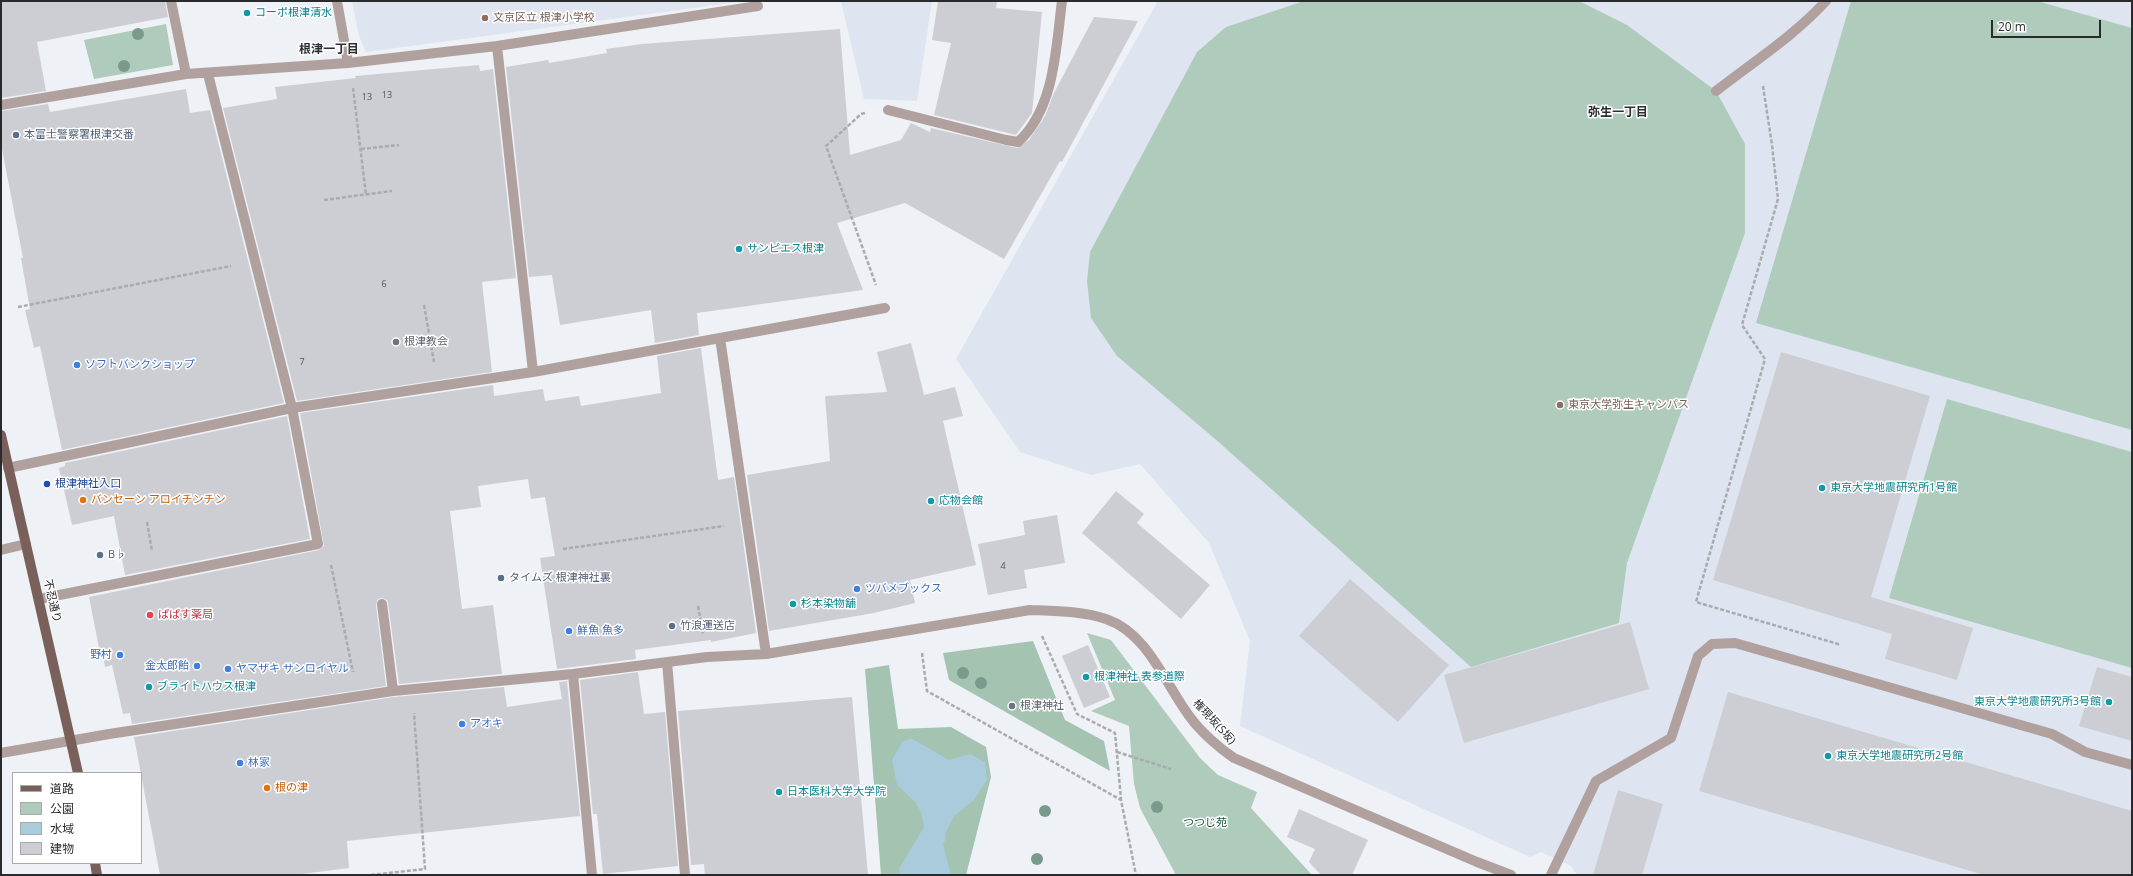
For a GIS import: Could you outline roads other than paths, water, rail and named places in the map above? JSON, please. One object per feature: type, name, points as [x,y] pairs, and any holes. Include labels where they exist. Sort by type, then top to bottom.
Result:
[{"type":"main road","name":"不忍通り","points":[[1,435],[78,772]]},
{"type":"main road","points":[[95,864],[98,875]]},
{"type":"street","points":[[171,1],[186,74]]},
{"type":"street","points":[[337,1],[348,63]]},
{"type":"street","points":[[888,110],[1018,142],[1026,135],[1047,96],[1051,82],[1062,1]]},
{"type":"street","points":[[1716,91],[1758,58],[1783,41],[1814,15],[1826,1]]},
{"type":"street","points":[[1,105],[186,74],[208,74],[348,63],[497,46],[758,6]]},
{"type":"street","points":[[497,46],[533,372]]},
{"type":"street","points":[[39,599],[318,544],[292,408],[208,74]]},
{"type":"street","points":[[8,468],[292,408],[533,372],[885,308]]},
{"type":"street","points":[[720,338],[766,654]]},
{"type":"street","points":[[1,550],[26,544]]},
{"type":"street","points":[[382,604],[393,691]]},
{"type":"street","name":"権現坂(S坂)","points":[[1,753],[393,691],[572,674],[707,657],[766,654],[1030,610],[1083,614],[1107,619],[1130,633],[1146,650],[1190,718],[1225,752],[1234,758],[1477,862],[1512,875]]},
{"type":"street","points":[[1551,875],[1596,782],[1671,738],[1698,656],[1712,644],[1734,643],[2052,734],[2084,752],[2132,765]]},
{"type":"street","points":[[667,662],[685,875]]},
{"type":"street","points":[[572,674],[592,875]]},
{"type":"water","points":[[911,738],[949,760],[970,754],[985,762],[987,780],[974,800],[954,816],[945,834],[946,839],[943,844],[951,875],[900,874],[899,869],[924,827],[921,812],[915,802],[897,785],[892,760],[902,742]]},
{"type":"place","name":"コーポ根津清水","points":[[247,13]]},
{"type":"place","name":"文京区立 根津小学校","points":[[485,18]]},
{"type":"place","name":"本富士警察署根津交番","points":[[16,135]]},
{"type":"place","name":"サンピエス根津","points":[[739,249]]},
{"type":"place","name":"根津教会","points":[[396,342]]},
{"type":"place","name":"ソフトバンクショップ","points":[[77,365]]},
{"type":"place","name":"東京大学弥生キャンパス","points":[[1560,405]]},
{"type":"place","name":"根津神社入口","points":[[47,484]]},
{"type":"place","name":"東京大学地震研究所1号館","points":[[1822,488]]},
{"type":"place","name":"バンセーン アロイチンチン","points":[[83,500]]},
{"type":"place","name":"応物会館","points":[[931,501]]},
{"type":"place","name":"B♭","points":[[100,555]]},
{"type":"place","name":"タイムズ 根津神社裏","points":[[501,578]]},
{"type":"place","name":"ツバメブックス","points":[[857,589]]},
{"type":"place","name":"杉本染物舗","points":[[793,604]]},
{"type":"place","name":"ぱぱす薬局","points":[[150,615]]},
{"type":"place","name":"竹浪運送店","points":[[672,626]]},
{"type":"place","name":"鮮魚 魚多","points":[[569,631]]},
{"type":"place","name":"野村","points":[[120,655]]},
{"type":"place","name":"金太郎飴","points":[[197,666]]},
{"type":"place","name":"ヤマザキ サンロイヤル","points":[[228,669]]},
{"type":"place","name":"根津神社 表参道際","points":[[1086,677]]},
{"type":"place","name":"ブライトハウス根津","points":[[149,687]]},
{"type":"place","name":"東京大学地震研究所3号館","points":[[2109,702]]},
{"type":"place","name":"根津神社","points":[[1012,706]]},
{"type":"place","name":"アオキ","points":[[462,724]]},
{"type":"place","name":"東京大学地震研究所2号館","points":[[1828,756]]},
{"type":"place","name":"林家","points":[[240,763]]},
{"type":"place","name":"根の津","points":[[267,788]]},
{"type":"place","name":"日本医科大学大学院","points":[[779,792]]},
{"type":"district","name":"根津一丁目","points":[[329,50]]},
{"type":"district","name":"弥生一丁目","points":[[1618,113]]},
{"type":"park label","name":"つつじ苑","points":[[1205,823]]}]
